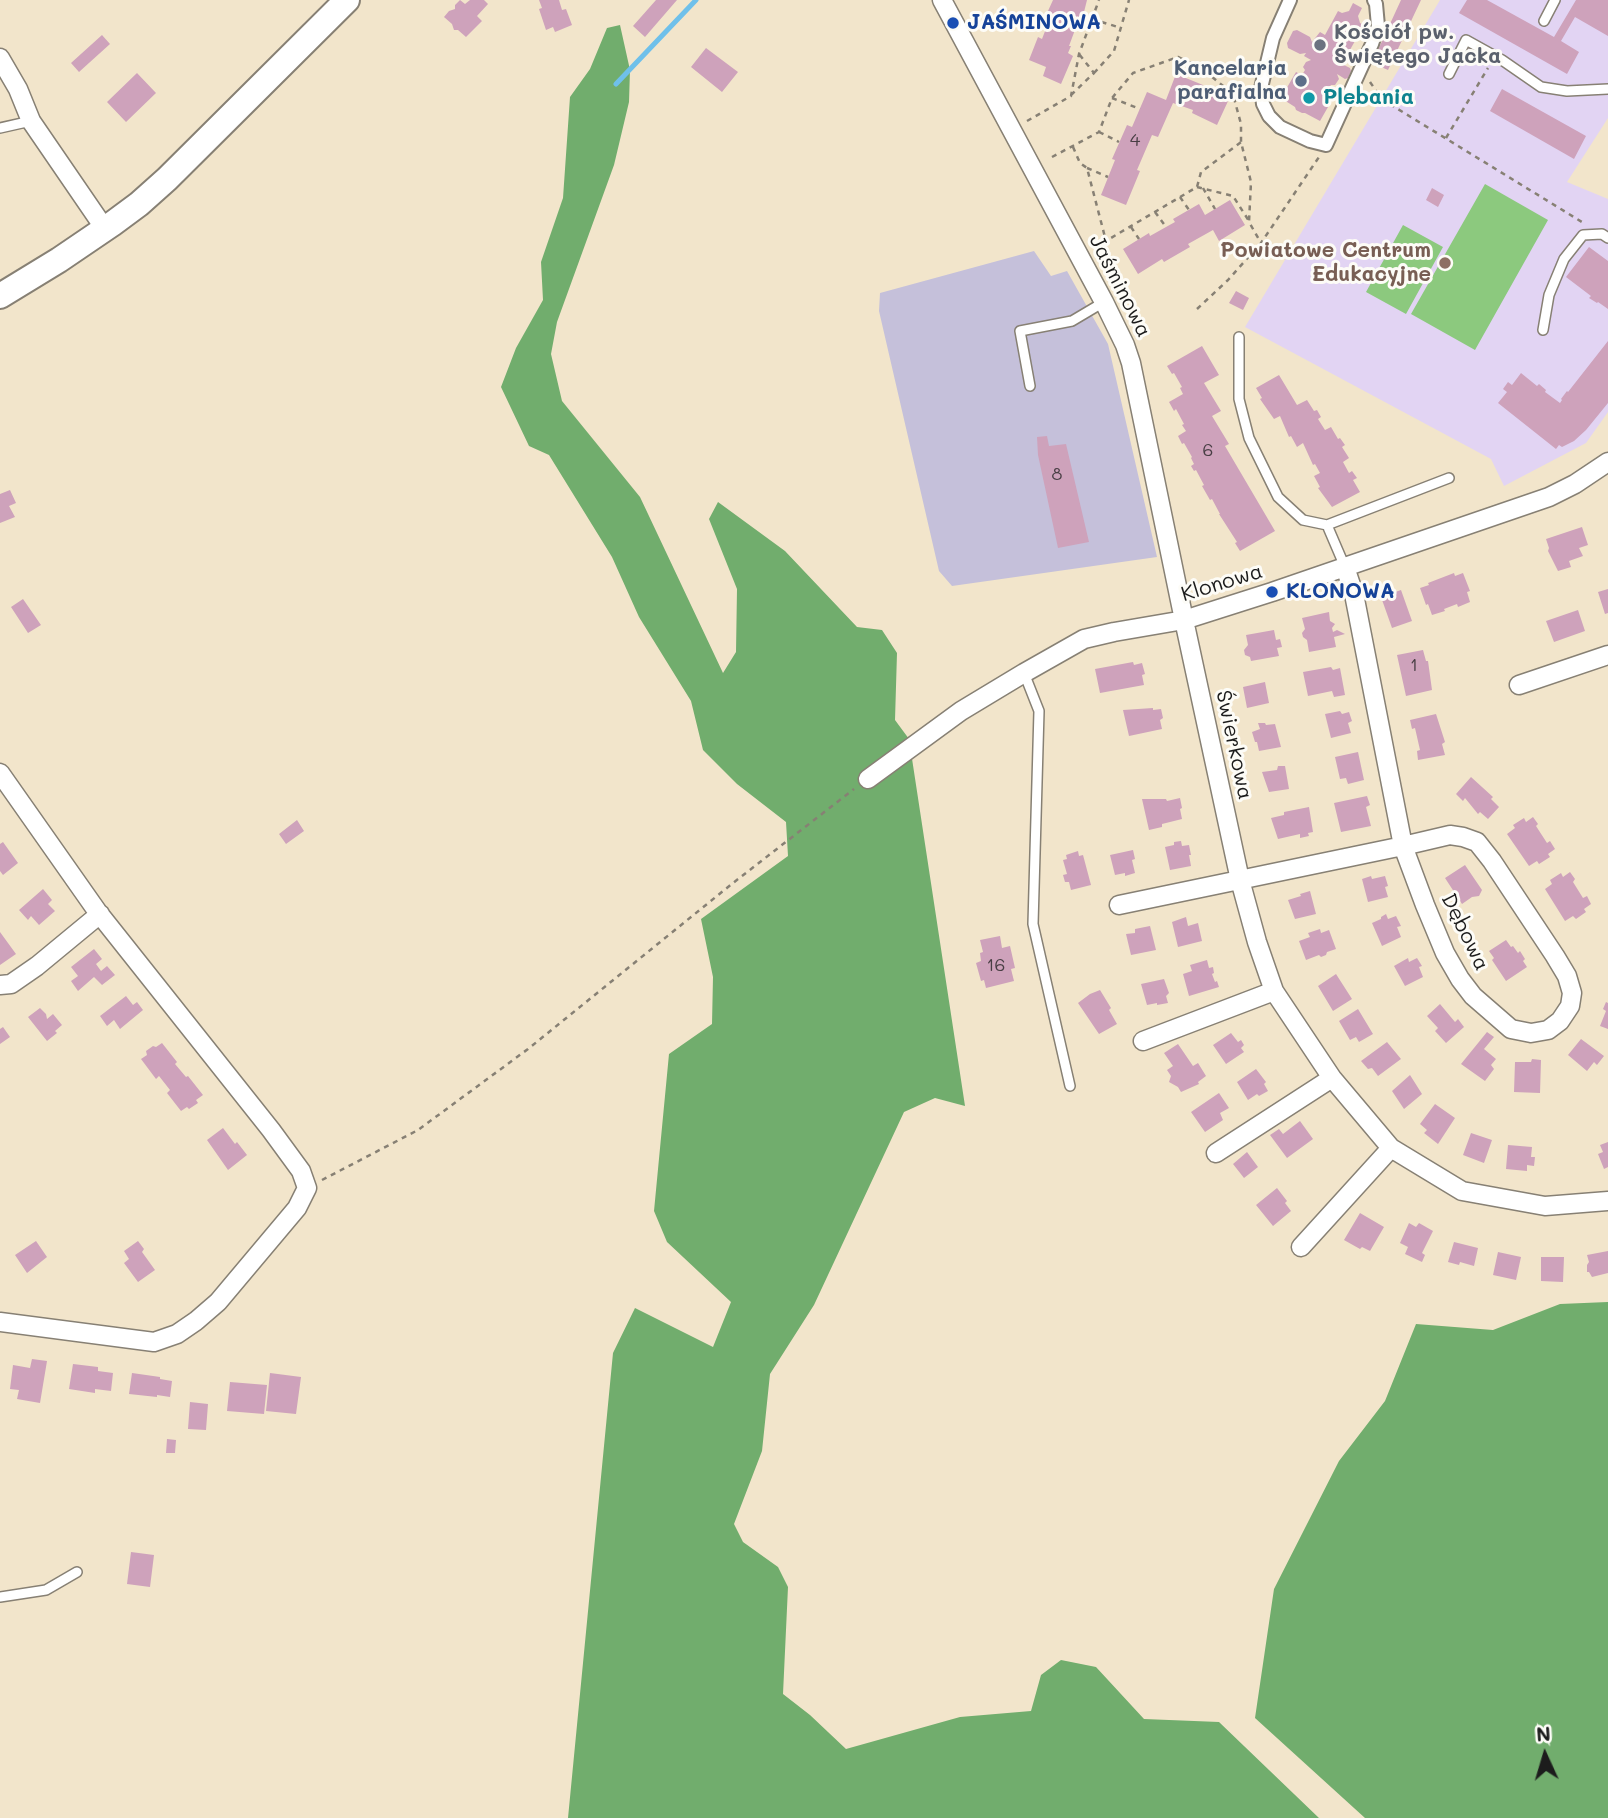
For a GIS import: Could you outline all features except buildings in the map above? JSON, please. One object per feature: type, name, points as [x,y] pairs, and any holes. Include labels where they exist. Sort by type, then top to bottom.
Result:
[{"type":"main road","points":[[0,296],[35,276],[139,204],[347,0]]},
{"type":"street","name":"Jaśminowa","points":[[942,0],[1125,345],[1184,620]]},
{"type":"street","points":[[1290,0],[1273,38],[1261,88],[1263,104],[1269,116],[1280,127],[1310,141],[1326,145],[1378,26],[1377,4],[1374,0]]},
{"type":"street","points":[[0,58],[18,89],[31,121],[104,229]]},
{"type":"street","name":"Klonowa","points":[[868,779],[961,711],[1084,639],[1184,620],[1345,567],[1549,497],[1608,462]]},
{"type":"street","name":"Dębowa","points":[[1345,567],[1354,594],[1403,846],[1445,953],[1473,996],[1511,1029],[1531,1033],[1548,1030],[1560,1021],[1570,1006],[1572,992],[1567,976],[1476,842],[1463,836],[1450,835],[1403,846]]},
{"type":"street","name":"Świerkowa","points":[[1184,620],[1240,880],[1257,942],[1274,991],[1332,1078],[1391,1148],[1462,1191],[1545,1206],[1608,1201]]},
{"type":"street","points":[[1519,685],[1608,655]]},
{"type":"street","points":[[0,773],[100,914],[271,1130],[300,1171],[307,1188],[297,1208],[218,1302],[177,1334],[155,1342],[0,1322]]},
{"type":"street","points":[[1119,905],[1403,846]]},
{"type":"street","points":[[0,985],[10,984],[37,966],[100,914]]},
{"type":"street","points":[[1143,1041],[1274,991]]},
{"type":"street","points":[[1216,1153],[1332,1078]]},
{"type":"street","points":[[1301,1247],[1391,1148]]},
{"type":"lane","points":[[1544,21],[1555,0]]},
{"type":"lane","points":[[1448,74],[1466,40],[1541,87],[1567,92],[1608,89]]},
{"type":"lane","points":[[0,128],[31,121]]},
{"type":"lane","points":[[1543,330],[1549,295],[1564,259],[1583,234],[1602,234],[1608,238]]},
{"type":"lane","points":[[1030,386],[1020,331],[1072,321],[1104,302]]},
{"type":"lane","points":[[1239,337],[1239,399],[1250,438],[1278,496],[1303,520],[1327,525],[1449,478]]},
{"type":"lane","points":[[1327,525],[1345,567]]},
{"type":"lane","points":[[1024,673],[1039,711],[1033,925],[1070,1086]]},
{"type":"lane","points":[[0,1597],[46,1590],[77,1572]]},
{"type":"path","points":[[1071,95],[1079,54],[1099,0]]},
{"type":"path","points":[[1025,122],[1071,95],[1114,51],[1129,0]]},
{"type":"path","points":[[1092,19],[1121,28]]},
{"type":"path","points":[[1079,54],[1094,74]]},
{"type":"path","points":[[1446,139],[1495,56]]},
{"type":"path","points":[[1052,157],[1099,132],[1112,98],[1133,73],[1178,57],[1200,67],[1234,98],[1251,182],[1249,222]]},
{"type":"path","points":[[1377,92],[1388,103],[1585,223],[1594,234]]},
{"type":"path","points":[[1112,98],[1140,109]]},
{"type":"path","points":[[1099,132],[1119,142]]},
{"type":"path","points":[[1197,187],[1202,172],[1241,142]]},
{"type":"path","points":[[1197,309],[1261,243],[1326,145]]},
{"type":"path","points":[[1073,146],[1080,163],[1108,177]]},
{"type":"path","points":[[1087,168],[1106,241]]},
{"type":"path","points":[[1080,256],[1197,187],[1233,196],[1261,243]]},
{"type":"path","points":[[1203,188],[1215,209]]},
{"type":"path","points":[[1180,197],[1189,210]]},
{"type":"path","points":[[1156,212],[1166,227]]},
{"type":"path","points":[[1131,227],[1139,239]]},
{"type":"path","points":[[307,1188],[418,1130],[528,1049],[722,892],[868,779]]},
{"type":"shaded area","name":"Powiatowe Centrum Edukacyjne","points":[[1440,0],[1608,0],[1608,118],[1567,182],[1608,199],[1608,412],[1586,443],[1504,486],[1491,459],[1245,327]]},
{"type":"shaded area","points":[[1034,251],[1051,276],[1067,271],[1108,344],[1157,557],[952,586],[939,571],[879,311],[880,293]]},
{"type":"green space","points":[[620,25],[630,70],[629,102],[614,165],[557,322],[551,354],[562,401],[640,497],[723,673],[736,652],[737,589],[709,519],[718,502],[785,551],[857,627],[882,630],[897,653],[895,720],[909,739],[965,1106],[935,1098],[904,1112],[814,1305],[770,1374],[762,1451],[734,1524],[743,1542],[778,1567],[788,1587],[783,1694],[846,1749],[960,1717],[1031,1711],[1041,1675],[1061,1660],[1096,1667],[1144,1719],[1219,1722],[1319,1818],[568,1818],[613,1353],[635,1308],[713,1347],[731,1302],[667,1242],[654,1211],[669,1054],[712,1024],[713,977],[701,919],[788,856],[786,822],[737,784],[703,750],[691,701],[639,617],[612,557],[549,455],[529,446],[501,387],[516,348],[543,300],[541,262],[563,198],[570,97],[590,69],[607,28]]},
{"type":"green space","points":[[1485,184],[1548,220],[1475,350],[1411,314]]},
{"type":"green space","points":[[1403,225],[1443,247],[1406,314],[1366,292]]},
{"type":"green space","points":[[1608,1302],[1608,1818],[1365,1818],[1255,1718],[1274,1589],[1339,1461],[1385,1401],[1416,1324],[1493,1330],[1560,1304]]},
{"type":"waterway","points":[[616,84],[696,0]]},
{"type":"place","name":"JAŚMINOWA","points":[[953,23]]},
{"type":"place","name":"Kościół pw. Świętego Jacka","points":[[1320,45]]},
{"type":"place","name":"Kancelaria parafialna","points":[[1301,81]]},
{"type":"place","name":"Plebania","points":[[1309,98]]},
{"type":"place","name":"Powiatowe Centrum Edukacyjne","points":[[1445,263]]},
{"type":"place","name":"KLONOWA","points":[[1272,592]]}]
